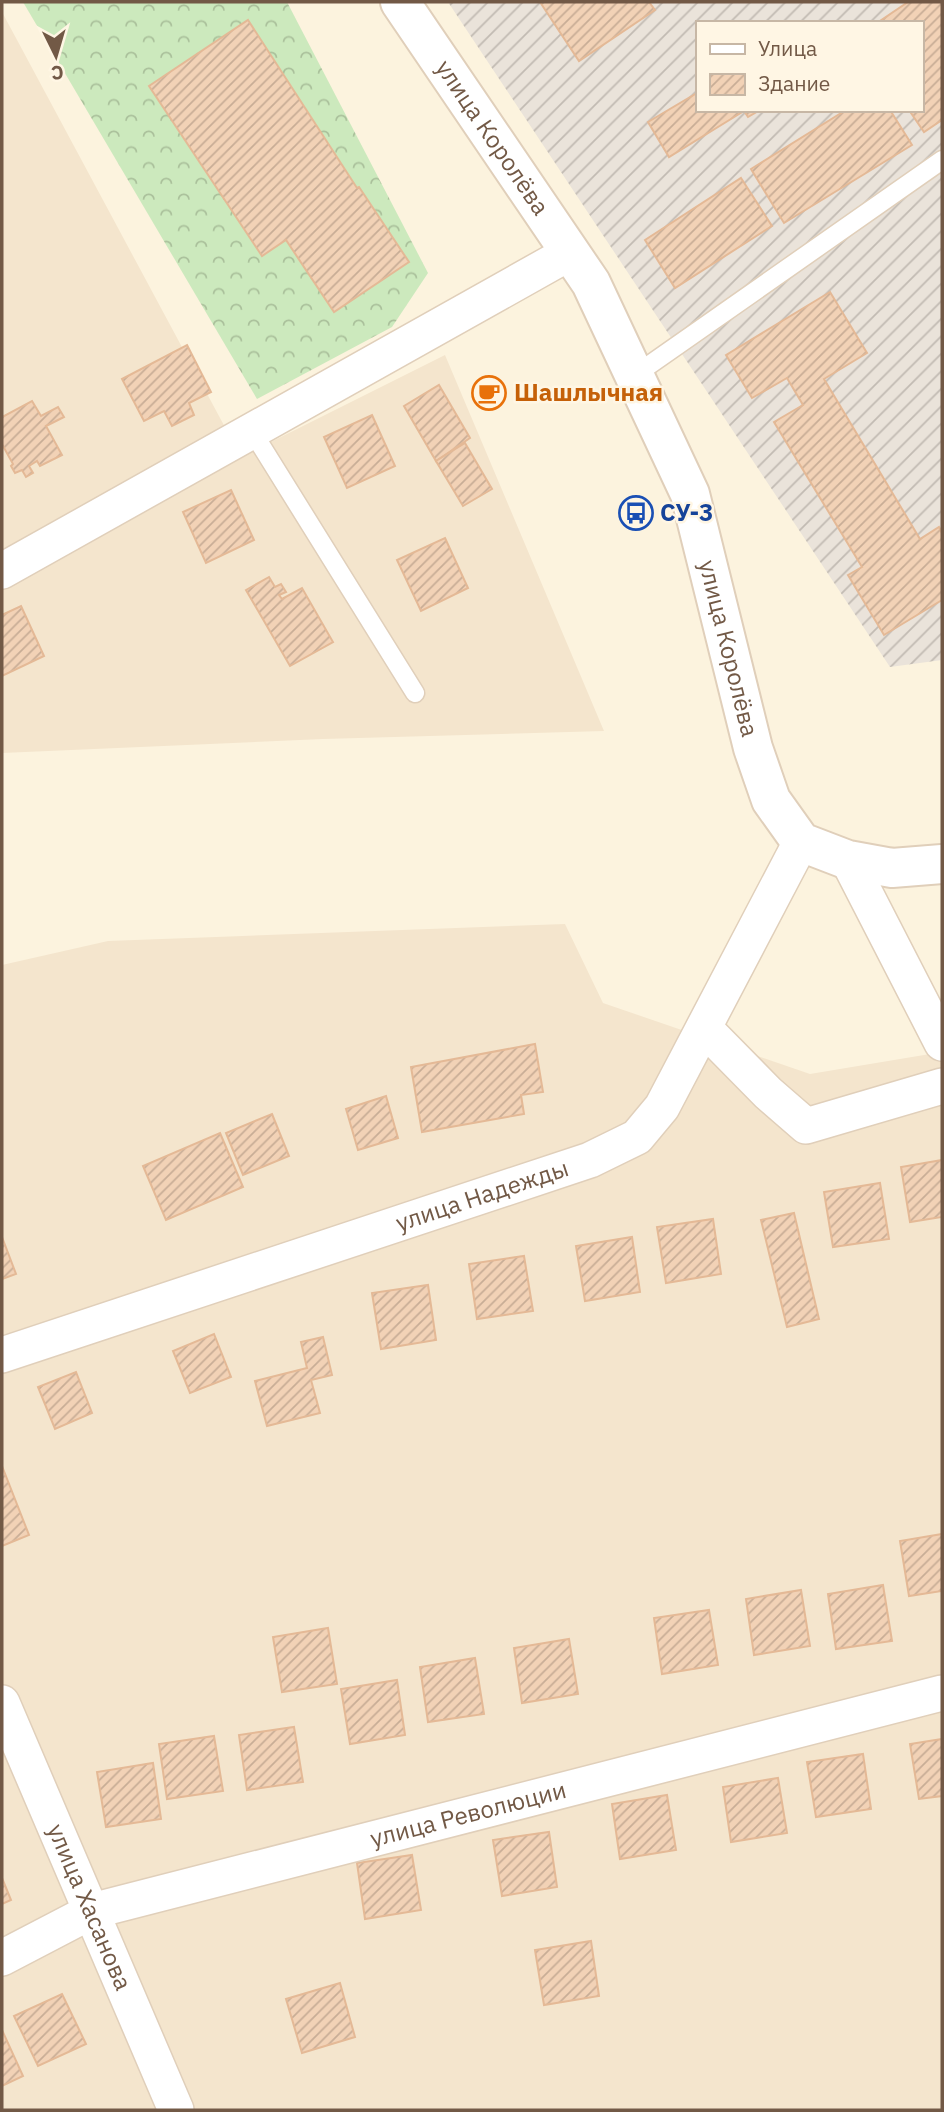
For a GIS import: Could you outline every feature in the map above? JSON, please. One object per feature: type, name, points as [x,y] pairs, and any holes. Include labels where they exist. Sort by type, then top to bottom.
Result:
[{"type":"street","name":"улица Королёва","points":[[400,2],[591,283],[635,375],[691,494],[753,748],[771,800],[801,842]]},
{"type":"street","points":[[2,571],[571,252]]},
{"type":"street","points":[[801,842],[849,860],[892,868],[942,864]]},
{"type":"street","name":"улица Надежды","points":[[2,1354],[590,1160],[637,1138],[662,1108],[801,842]]},
{"type":"street","points":[[849,860],[942,1043]]},
{"type":"street","points":[[704,1028],[768,1093],[806,1126],[942,1086]]},
{"type":"street","name":"улица Революции","points":[[2,1958],[92,1911],[942,1693]]},
{"type":"street","name":"улица Хасанова","points":[[2,1703],[176,2110]]},
{"type":"lane","points":[[635,375],[942,160]]},
{"type":"lane","points":[[252,431],[415,693]]},
{"type":"shaded area","points":[[448,2],[942,2],[942,660],[890,667]]},
{"type":"shaded area","points":[[2,12],[241,457],[445,355],[604,731],[323,739],[2,753]]},
{"type":"shaded area","points":[[565,924],[603,1003],[810,1074],[942,1052],[942,2110],[2,2110],[2,965],[108,941]]},
{"type":"green space","points":[[23,2],[287,2],[428,273],[392,327],[257,399]]},
{"type":"building","points":[[540,2],[649,2],[655,10],[579,61]]},
{"type":"building","points":[[908,2],[942,2],[942,120],[924,132],[910,112],[923,112],[923,21],[880,21]]},
{"type":"building","points":[[248,20],[357,188],[359,187],[409,262],[334,312],[286,240],[262,256],[149,86]]},
{"type":"building","points":[[696,94],[696,112],[742,112],[669,157],[648,122]]},
{"type":"building","points":[[843,112],[891,112],[912,145],[784,223],[751,169]]},
{"type":"building","points":[[741,178],[772,226],[675,288],[645,240]]},
{"type":"building","points":[[830,292],[867,353],[824,379],[920,539],[939,527],[942,533],[942,600],[884,635],[848,575],[862,567],[774,422],[803,405],[787,378],[752,398],[726,355]]},
{"type":"building","points":[[187,345],[211,392],[189,403],[194,415],[172,426],[164,411],[144,421],[122,379]]},
{"type":"building","points":[[439,385],[470,438],[436,461],[404,406]]},
{"type":"building","points":[[32,401],[41,416],[58,407],[64,417],[46,426],[62,455],[40,466],[37,461],[29,466],[33,473],[26,477],[22,470],[15,473],[11,466],[13,464],[2,447],[2,417]]},
{"type":"building","points":[[372,415],[395,466],[347,488],[324,437]]},
{"type":"building","points":[[465,443],[492,489],[463,506],[436,461]]},
{"type":"building","points":[[231,490],[254,540],[206,563],[183,512]]},
{"type":"building","points":[[445,538],[468,588],[421,611],[397,560]]},
{"type":"building","points":[[269,577],[275,587],[281,584],[286,592],[279,595],[282,599],[302,588],[333,642],[290,666],[246,590]]},
{"type":"building","points":[[21,606],[44,656],[2,676],[2,615]]},
{"type":"building","points":[[535,1044],[543,1092],[521,1095],[524,1114],[422,1132],[411,1067]]},
{"type":"building","points":[[386,1096],[398,1138],[358,1150],[346,1109]]},
{"type":"building","points":[[272,1114],[289,1156],[243,1175],[226,1133]]},
{"type":"building","points":[[220,1133],[243,1187],[166,1220],[143,1166]]},
{"type":"building","points":[[942,1160],[942,1217],[910,1222],[901,1167]]},
{"type":"building","points":[[880,1183],[889,1239],[833,1247],[824,1192]]},
{"type":"building","points":[[794,1213],[819,1319],[787,1327],[761,1220]]},
{"type":"building","points":[[713,1219],[721,1274],[666,1283],[657,1227]]},
{"type":"building","points":[[2,1237],[16,1274],[2,1279]]},
{"type":"building","points":[[632,1237],[640,1292],[585,1301],[576,1246]]},
{"type":"building","points":[[524,1256],[533,1311],[477,1319],[469,1264]]},
{"type":"building","points":[[428,1285],[436,1340],[381,1349],[372,1293]]},
{"type":"building","points":[[214,1334],[231,1377],[190,1393],[173,1351]]},
{"type":"building","points":[[323,1337],[332,1375],[311,1380],[320,1413],[267,1426],[255,1381],[307,1368],[301,1342]]},
{"type":"building","points":[[76,1372],[92,1413],[55,1429],[38,1387]]},
{"type":"building","points":[[2,1466],[29,1535],[2,1546]]},
{"type":"building","points":[[942,1534],[942,1591],[909,1596],[900,1541]]},
{"type":"building","points":[[883,1585],[892,1641],[836,1649],[828,1594]]},
{"type":"building","points":[[801,1590],[810,1646],[754,1655],[746,1599]]},
{"type":"building","points":[[709,1610],[718,1665],[662,1674],[654,1618]]},
{"type":"building","points":[[328,1628],[337,1684],[282,1692],[273,1637]]},
{"type":"building","points":[[569,1639],[578,1694],[522,1703],[514,1648]]},
{"type":"building","points":[[475,1658],[484,1714],[428,1722],[420,1667]]},
{"type":"building","points":[[397,1680],[405,1735],[350,1744],[341,1689]]},
{"type":"building","points":[[294,1727],[303,1782],[247,1790],[239,1735]]},
{"type":"building","points":[[214,1736],[223,1791],[167,1799],[159,1744]]},
{"type":"building","points":[[942,1739],[942,1796],[919,1799],[910,1744]]},
{"type":"building","points":[[863,1754],[871,1809],[816,1817],[807,1762]]},
{"type":"building","points":[[153,1763],[161,1819],[106,1827],[97,1772]]},
{"type":"building","points":[[778,1778],[787,1833],[731,1842],[723,1787]]},
{"type":"building","points":[[667,1795],[676,1850],[620,1859],[612,1804]]},
{"type":"building","points":[[549,1832],[557,1887],[502,1896],[493,1840]]},
{"type":"building","points":[[412,1855],[421,1910],[365,1919],[357,1863]]},
{"type":"building","points":[[2,1878],[11,1900],[2,1904]]},
{"type":"building","points":[[591,1941],[599,1996],[544,2005],[535,1950]]},
{"type":"building","points":[[340,1983],[355,2037],[302,2053],[286,1999]]},
{"type":"building","points":[[62,1994],[86,2044],[38,2066],[14,2016]]},
{"type":"building","points":[[2,2030],[23,2076],[2,2086]]},
{"type":"place","name":"Шашлычная","points":[[489,393]]},
{"type":"place","name":"СУ-3","points":[[636,513]]}]
